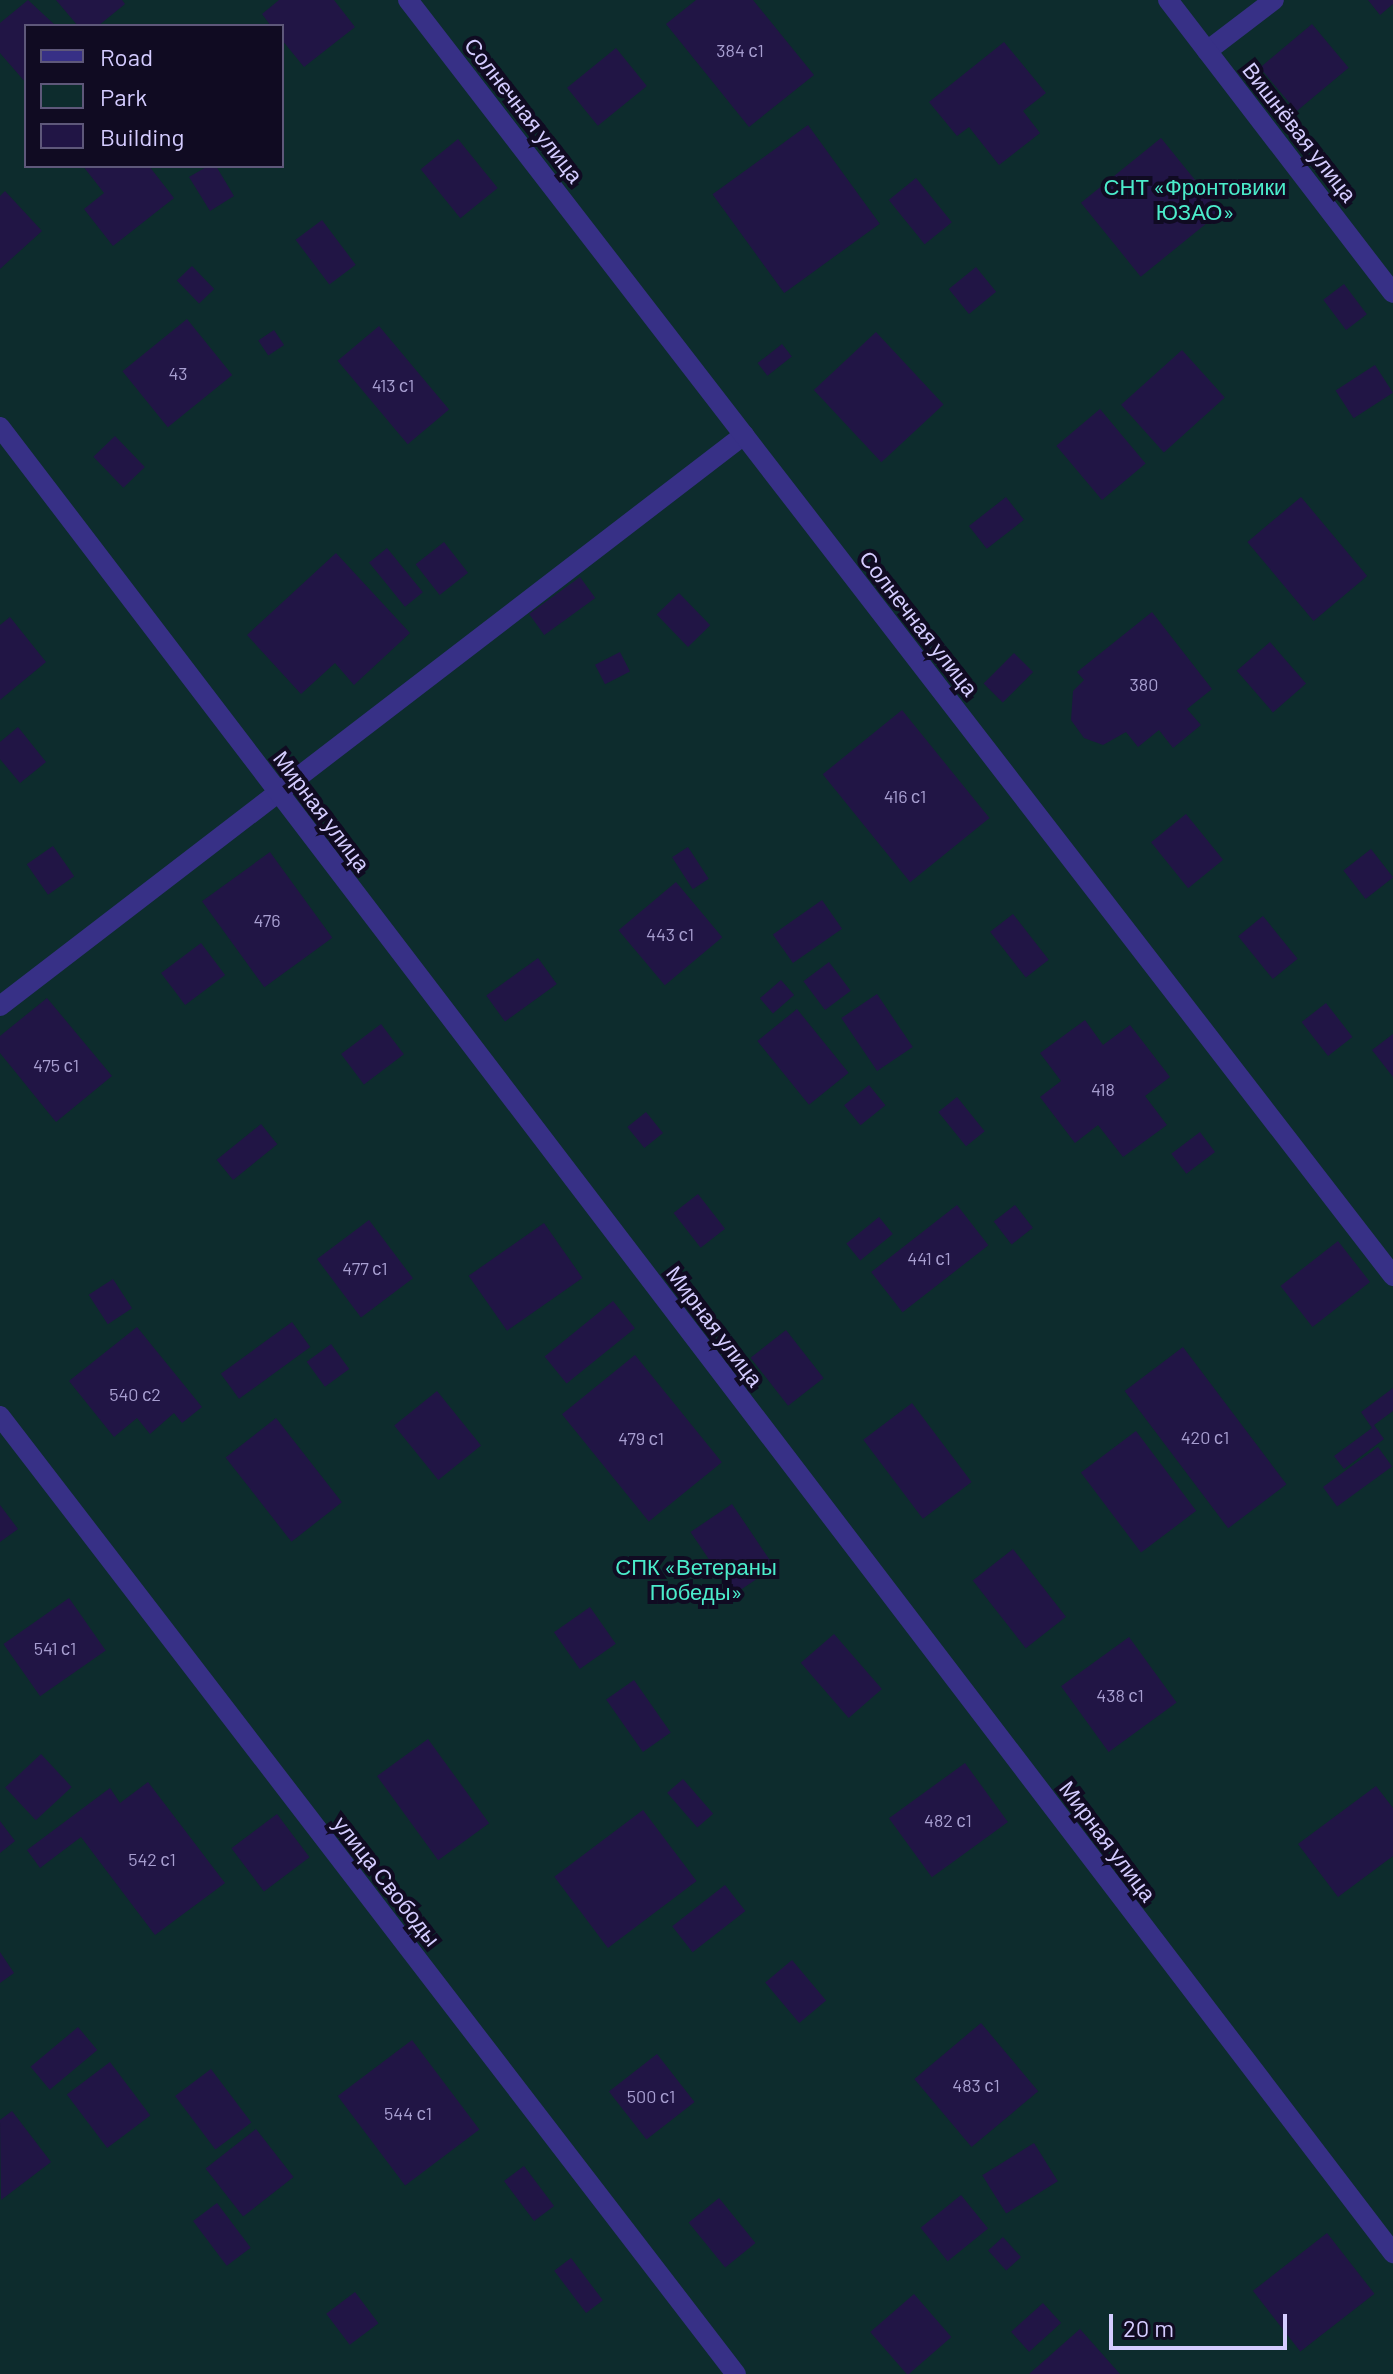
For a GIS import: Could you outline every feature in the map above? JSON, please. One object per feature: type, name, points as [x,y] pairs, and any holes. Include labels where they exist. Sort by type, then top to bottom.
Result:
[{"type":"street","name":"Солнечная улица","points":[[408,0],[1393,1276]]},
{"type":"street","name":"Вишнёвая улица","points":[[1168,0],[1393,293]]},
{"type":"street","points":[[1207,51],[1274,0]]},
{"type":"street","name":"Мирная улица","points":[[0,427],[1393,2253]]},
{"type":"street","points":[[0,1006],[744,435]]},
{"type":"street","name":"улица Свободы","points":[[0,1416],[736,2374]]},
{"type":"green space","name":"СПК «Ветераны Победы»","points":[[0,0],[1393,0],[1393,2374],[0,2374]]},
{"type":"building","points":[[28,0],[54,24],[24,24],[24,81],[0,53],[0,23]]},
{"type":"building","points":[[56,0],[122,0],[125,4],[100,24],[76,24]]},
{"type":"building","points":[[279,0],[334,0],[355,27],[304,67],[284,42],[284,24],[270,24],[262,14]]},
{"type":"building","points":[[696,0],[753,0],[814,75],[749,127],[666,24]]},
{"type":"building","points":[[1368,0],[1393,0],[1393,4],[1380,15]]},
{"type":"building","points":[[1312,24],[1349,68],[1297,111],[1260,68]]},
{"type":"building","points":[[1004,42],[1046,93],[1023,111],[1040,133],[999,165],[969,127],[957,136],[929,102]]},
{"type":"building","points":[[616,48],[647,86],[598,126],[567,88]]},
{"type":"building","points":[[808,125],[880,224],[784,293],[713,194]]},
{"type":"building","points":[[1161,138],[1221,212],[1141,277],[1081,203]]},
{"type":"building","points":[[458,139],[498,188],[460,218],[421,169]]},
{"type":"building","points":[[85,168],[151,168],[174,198],[113,246],[84,209],[104,193]]},
{"type":"building","points":[[205,168],[217,168],[234,196],[210,211],[189,177]]},
{"type":"building","points":[[916,178],[952,222],[925,244],[889,200]]},
{"type":"building","points":[[5,191],[42,231],[0,269],[0,196]]},
{"type":"building","points":[[322,220],[356,265],[329,285],[296,240]]},
{"type":"building","points":[[192,266],[214,289],[199,304],[177,281]]},
{"type":"building","points":[[976,267],[996,292],[969,314],[949,289]]},
{"type":"building","points":[[1344,284],[1367,314],[1346,330],[1323,300]]},
{"type":"building","points":[[187,319],[232,375],[168,427],[122,371]]},
{"type":"building","points":[[379,326],[449,409],[408,444],[338,361]]},
{"type":"building","points":[[274,330],[284,345],[268,356],[258,341]]},
{"type":"building","points":[[876,332],[944,404],[881,462],[814,390]]},
{"type":"building","points":[[782,344],[792,357],[767,376],[758,363]]},
{"type":"building","points":[[1182,350],[1225,398],[1164,452],[1121,405]]},
{"type":"building","points":[[1375,365],[1393,393],[1354,418],[1336,391]]},
{"type":"building","points":[[1100,409],[1146,463],[1102,500],[1056,446]]},
{"type":"building","points":[[115,436],[145,467],[123,488],[93,457]]},
{"type":"building","points":[[1006,497],[1024,520],[987,549],[969,526]]},
{"type":"building","points":[[1301,497],[1367,576],[1314,621],[1247,542]]},
{"type":"building","points":[[444,542],[468,573],[440,595],[416,564]]},
{"type":"building","points":[[387,548],[423,592],[405,607],[369,562]]},
{"type":"building","points":[[336,553],[410,633],[354,685],[335,663],[301,694],[247,635]]},
{"type":"building","points":[[580,577],[595,598],[544,635],[529,614]]},
{"type":"building","points":[[679,593],[710,625],[688,647],[657,615]]},
{"type":"building","points":[[1152,612],[1212,689],[1187,709],[1201,725],[1173,748],[1159,730],[1138,747],[1126,732],[1103,745],[1084,738],[1071,720],[1073,691],[1084,680],[1077,672]]},
{"type":"building","points":[[10,617],[46,662],[0,700],[0,625]]},
{"type":"building","points":[[1270,642],[1306,684],[1273,712],[1237,671]]},
{"type":"building","points":[[620,652],[630,672],[605,684],[595,665]]},
{"type":"building","points":[[1014,653],[1033,672],[1003,702],[984,683]]},
{"type":"building","points":[[902,710],[989,818],[910,882],[823,774]]},
{"type":"building","points":[[18,727],[46,762],[20,783],[0,759],[0,742]]},
{"type":"building","points":[[1186,814],[1223,860],[1188,888],[1151,842]]},
{"type":"building","points":[[53,846],[74,876],[48,895],[27,864]]},
{"type":"building","points":[[688,847],[709,879],[693,889],[672,857]]},
{"type":"building","points":[[1371,849],[1393,877],[1366,899],[1343,871]]},
{"type":"building","points":[[270,852],[332,938],[264,987],[202,901]]},
{"type":"building","points":[[676,882],[722,937],[665,985],[619,930]]},
{"type":"building","points":[[822,900],[842,929],[793,963],[773,934]]},
{"type":"building","points":[[1013,914],[1049,960],[1026,978],[990,932]]},
{"type":"building","points":[[1263,916],[1298,959],[1273,979],[1238,936]]},
{"type":"building","points":[[201,943],[225,975],[185,1005],[161,973]]},
{"type":"building","points":[[538,958],[557,984],[505,1022],[486,996]]},
{"type":"building","points":[[829,962],[851,991],[825,1010],[803,981]]},
{"type":"building","points":[[781,980],[794,995],[773,1013],[760,998]]},
{"type":"building","points":[[877,994],[913,1047],[877,1071],[841,1018]]},
{"type":"building","points":[[47,998],[112,1076],[56,1122],[0,1053],[0,1036]]},
{"type":"building","points":[[1326,1003],[1352,1037],[1328,1056],[1302,1022]]},
{"type":"building","points":[[797,1009],[849,1073],[809,1105],[757,1041]]},
{"type":"building","points":[[1085,1020],[1103,1045],[1130,1025],[1170,1077],[1145,1096],[1167,1125],[1123,1157],[1098,1125],[1075,1143],[1040,1097],[1061,1081],[1040,1053]]},
{"type":"building","points":[[381,1024],[404,1054],[364,1084],[341,1054]]},
{"type":"building","points":[[1393,1034],[1393,1077],[1372,1050]]},
{"type":"building","points":[[869,1085],[885,1105],[860,1125],[844,1105]]},
{"type":"building","points":[[957,1097],[985,1131],[966,1146],[938,1112]]},
{"type":"building","points":[[646,1112],[663,1133],[644,1148],[627,1127]]},
{"type":"building","points":[[261,1124],[277,1144],[233,1180],[217,1160]]},
{"type":"building","points":[[1200,1132],[1215,1152],[1186,1174],[1171,1154]]},
{"type":"building","points":[[698,1194],[725,1229],[701,1248],[674,1213]]},
{"type":"building","points":[[957,1205],[988,1245],[903,1312],[871,1272]]},
{"type":"building","points":[[1015,1205],[1033,1228],[1012,1244],[994,1222]]},
{"type":"building","points":[[879,1217],[893,1234],[860,1261],[846,1243]]},
{"type":"building","points":[[369,1220],[413,1278],[361,1317],[317,1259]]},
{"type":"building","points":[[544,1223],[582,1278],[507,1331],[469,1276]]},
{"type":"building","points":[[1338,1241],[1370,1282],[1312,1327],[1280,1286]]},
{"type":"building","points":[[113,1279],[132,1308],[108,1324],[89,1295]]},
{"type":"building","points":[[613,1301],[635,1328],[567,1384],[545,1356]]},
{"type":"building","points":[[292,1322],[310,1347],[239,1399],[221,1374]]},
{"type":"building","points":[[137,1327],[202,1407],[182,1423],[174,1413],[150,1434],[137,1418],[114,1437],[69,1381]]},
{"type":"building","points":[[786,1330],[824,1378],[788,1406],[751,1358]]},
{"type":"building","points":[[331,1344],[349,1369],[325,1387],[307,1362]]},
{"type":"building","points":[[1183,1347],[1287,1484],[1228,1528],[1125,1391]]},
{"type":"building","points":[[635,1355],[722,1462],[649,1521],[562,1414]]},
{"type":"building","points":[[1393,1388],[1393,1411],[1374,1425],[1384,1439],[1344,1469],[1334,1456],[1372,1428],[1361,1412]]},
{"type":"building","points":[[437,1391],[481,1445],[438,1480],[394,1426]]},
{"type":"building","points":[[912,1403],[972,1482],[923,1519],[863,1440]]},
{"type":"building","points":[[276,1418],[342,1502],[291,1542],[226,1457]]},
{"type":"building","points":[[1136,1431],[1196,1511],[1141,1552],[1081,1473]]},
{"type":"building","points":[[1378,1447],[1392,1466],[1337,1506],[1323,1487]]},
{"type":"building","points":[[732,1504],[774,1567],[733,1595],[691,1532]]},
{"type":"building","points":[[0,1505],[18,1529],[0,1542]]},
{"type":"building","points":[[1013,1549],[1066,1617],[1026,1648],[973,1580]]},
{"type":"building","points":[[69,1598],[106,1650],[40,1696],[3,1644]]},
{"type":"building","points":[[590,1607],[616,1644],[580,1669],[554,1632]]},
{"type":"building","points":[[834,1634],[882,1689],[849,1718],[801,1663]]},
{"type":"building","points":[[1129,1637],[1177,1703],[1109,1752],[1061,1686]]},
{"type":"building","points":[[634,1680],[671,1732],[643,1752],[606,1700]]},
{"type":"building","points":[[428,1739],[489,1823],[438,1860],[377,1776]]},
{"type":"building","points":[[41,1754],[72,1787],[36,1820],[5,1787]]},
{"type":"building","points":[[965,1763],[1008,1822],[932,1877],[889,1818]]},
{"type":"building","points":[[683,1779],[713,1814],[697,1827],[667,1793]]},
{"type":"building","points":[[148,1782],[225,1883],[155,1935],[81,1837],[40,1868],[27,1850],[110,1788],[120,1803]]},
{"type":"building","points":[[1376,1786],[1393,1808],[1393,1856],[1338,1897],[1298,1844]]},
{"type":"building","points":[[643,1810],[697,1881],[608,1948],[554,1877]]},
{"type":"building","points":[[277,1814],[309,1857],[264,1891],[231,1848]]},
{"type":"building","points":[[0,1821],[15,1841],[0,1853]]},
{"type":"building","points":[[725,1885],[745,1911],[693,1952],[672,1926]]},
{"type":"building","points":[[0,1952],[14,1973],[0,1983]]},
{"type":"building","points":[[792,1960],[826,2001],[799,2023],[765,1982]]},
{"type":"building","points":[[981,2023],[1038,2091],[972,2147],[914,2079]]},
{"type":"building","points":[[78,2027],[97,2050],[50,2090],[31,2067]]},
{"type":"building","points":[[412,2040],[479,2129],[405,2185],[338,2096]]},
{"type":"building","points":[[657,2054],[695,2102],[646,2140],[609,2092]]},
{"type":"building","points":[[110,2062],[150,2116],[107,2148],[67,2094]]},
{"type":"building","points":[[211,2069],[251,2123],[215,2150],[175,2096]]},
{"type":"building","points":[[12,2111],[51,2162],[1,2200],[0,2120]]},
{"type":"building","points":[[256,2129],[294,2177],[243,2216],[206,2168]]},
{"type":"building","points":[[1034,2143],[1058,2181],[1006,2213],[982,2175]]},
{"type":"building","points":[[524,2166],[554,2206],[534,2221],[504,2181]]},
{"type":"building","points":[[961,2195],[988,2228],[948,2261],[921,2228]]},
{"type":"building","points":[[719,2198],[756,2243],[725,2268],[689,2223]]},
{"type":"building","points":[[217,2203],[251,2248],[227,2266],[193,2221]]},
{"type":"building","points":[[1327,2233],[1374,2294],[1300,2352],[1253,2291]]},
{"type":"building","points":[[1003,2237],[1021,2257],[1006,2270],[988,2250]]},
{"type":"building","points":[[571,2258],[603,2300],[586,2313],[554,2271]]},
{"type":"building","points":[[355,2292],[378,2323],[350,2345],[326,2314]]},
{"type":"building","points":[[914,2294],[951,2337],[907,2374],[870,2332]]},
{"type":"building","points":[[1043,2303],[1061,2323],[1029,2352],[1011,2332]]},
{"type":"building","points":[[1080,2329],[1120,2374],[1029,2374]]},
{"type":"park label","name":"СНТ «Фронтовики ЮЗАО»","points":[[1195,198]]}]
